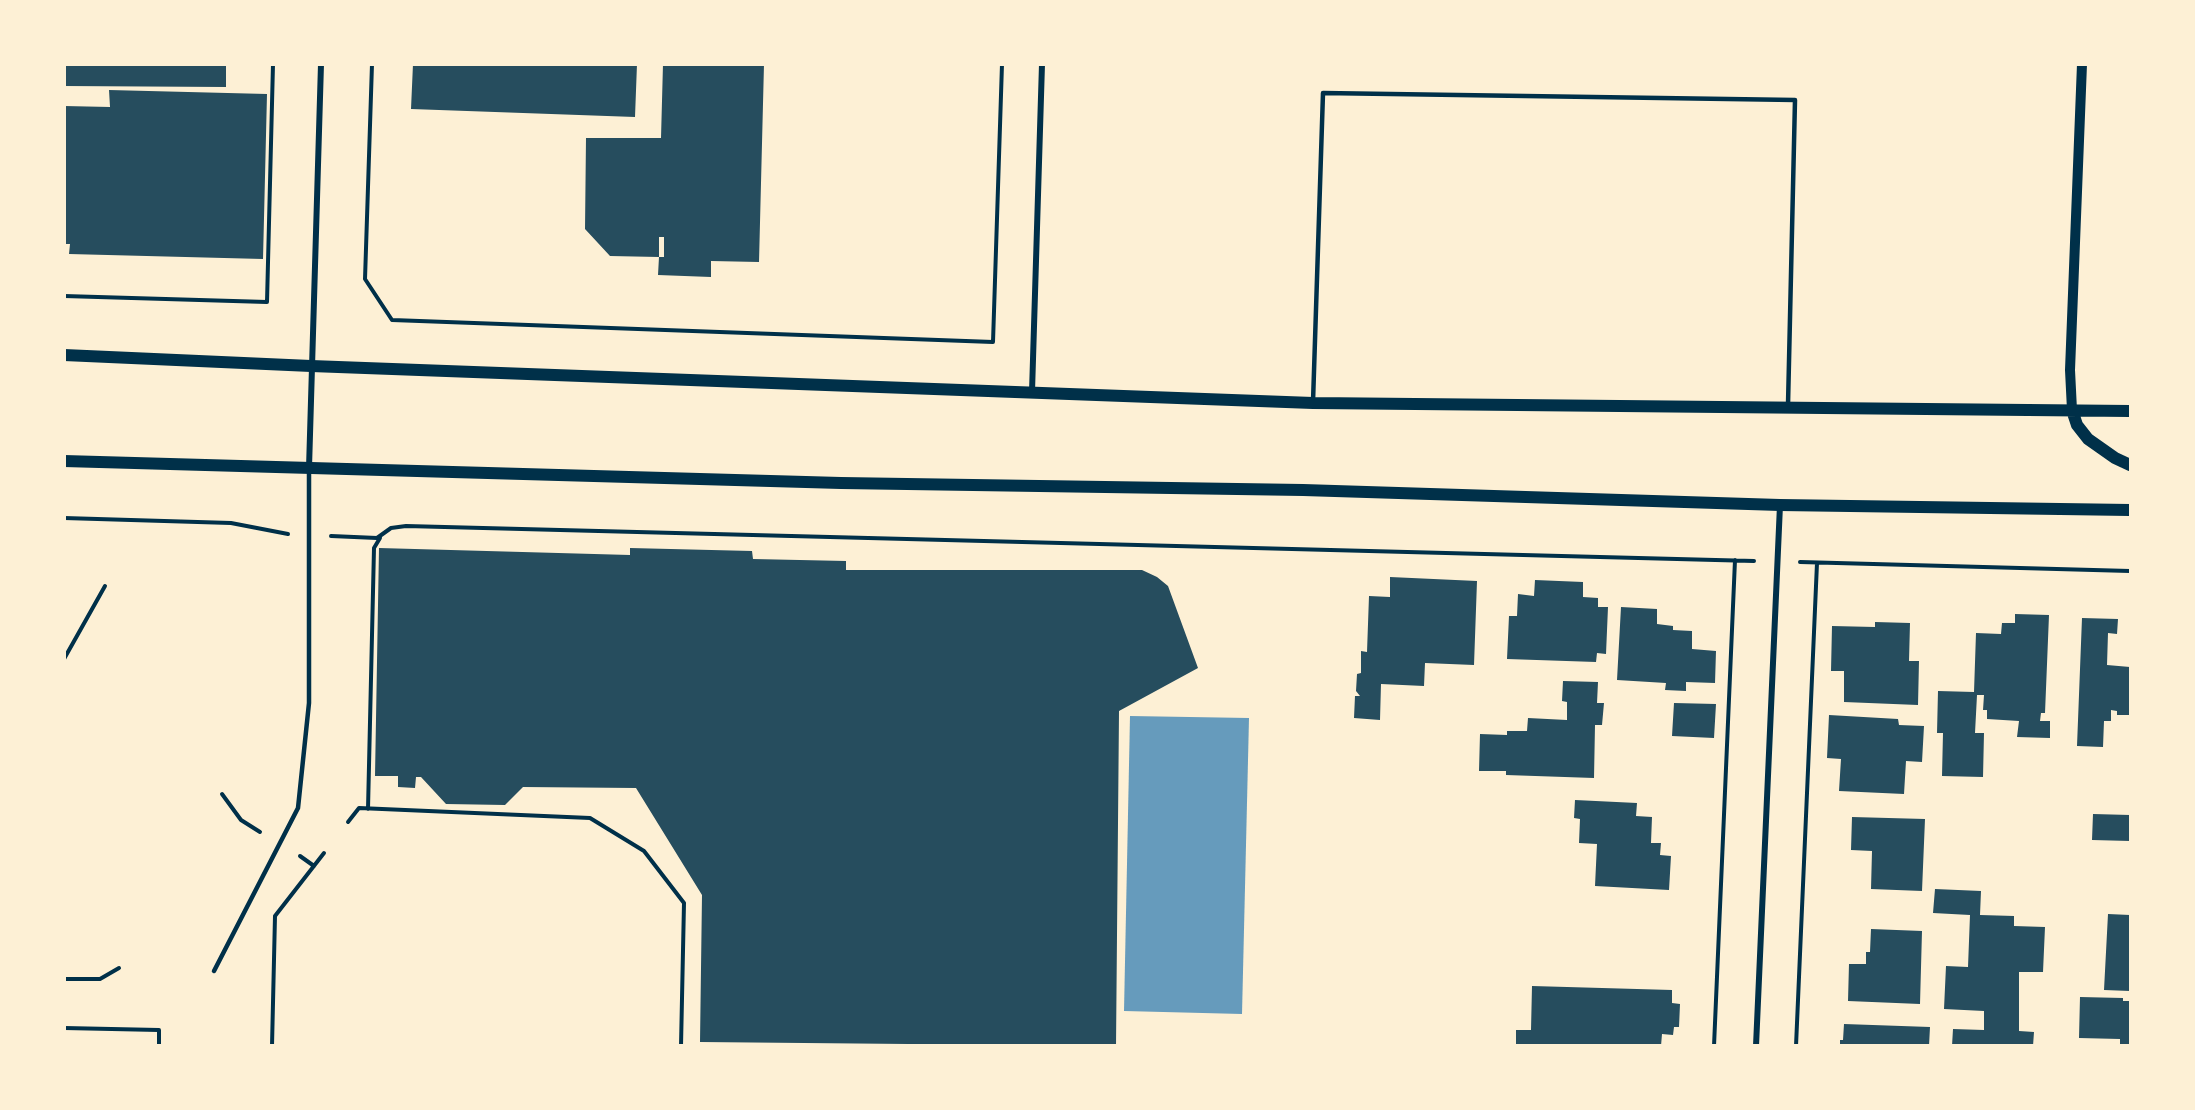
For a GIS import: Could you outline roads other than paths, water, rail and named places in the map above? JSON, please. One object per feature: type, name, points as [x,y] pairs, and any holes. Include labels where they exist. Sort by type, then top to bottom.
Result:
[{"type":"main road","points":[[64,355],[1313,403],[2130,411]]},
{"type":"main road","points":[[2072,410],[2077,426],[2088,439],[2115,458],[2130,465]]},
{"type":"main road","points":[[64,460],[841,483],[1205,488],[1780,505],[2130,510]]},
{"type":"street","points":[[309,468],[321,64]]},
{"type":"street","points":[[1032,392],[1042,64]]},
{"type":"street","points":[[2072,410],[2070,370],[2082,64]]},
{"type":"street","points":[[1756,1046],[1780,505]]},
{"type":"lane","points":[[1313,403],[1323,93],[1795,100],[1788,408]]},
{"type":"lane","points":[[214,971],[298,808],[308,714],[309,468]]},
{"type":"water","points":[[1130,716],[1249,718],[1242,1014],[1124,1011]]}]
